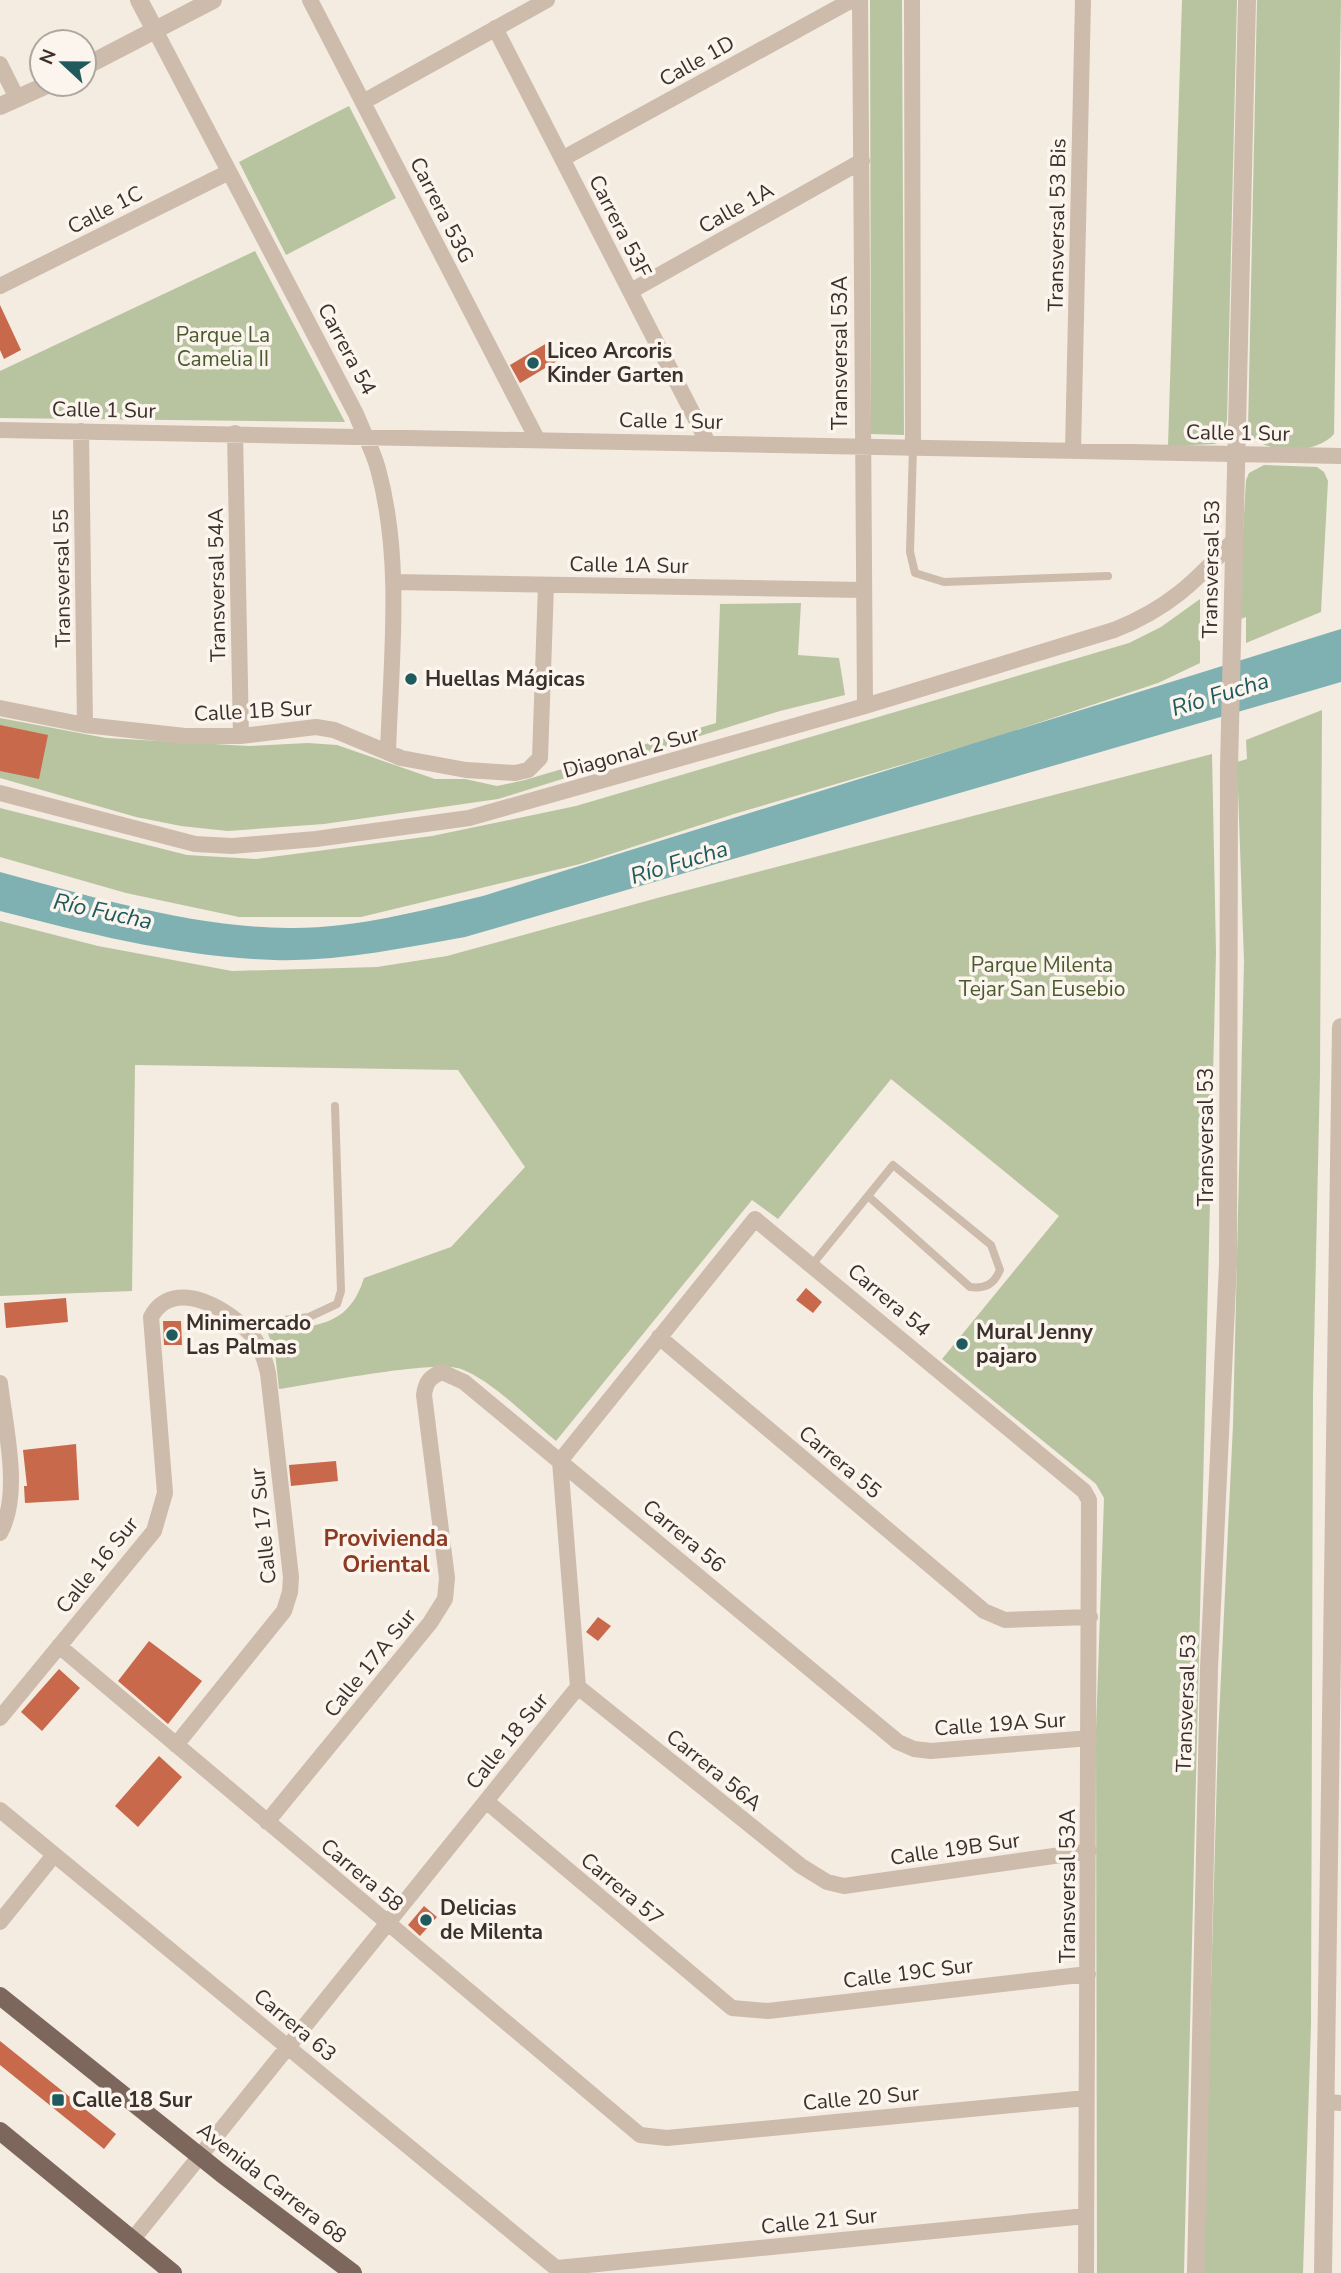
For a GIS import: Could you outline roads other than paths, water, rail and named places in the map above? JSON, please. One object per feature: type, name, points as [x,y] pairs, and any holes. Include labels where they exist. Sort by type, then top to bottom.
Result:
[{"type":"main road","name":"Avenida Carrera 68","points":[[0,1996],[352,2273]]},
{"type":"main road","points":[[0,2131],[173,2273]]},
{"type":"street","name":"Carrera 54","points":[[139,0],[365,435],[378,468],[389,529],[393,582],[388,752]]},
{"type":"street","points":[[98,60],[213,0]]},
{"type":"street","name":"Carrera 53G","points":[[310,0],[537,439]]},
{"type":"street","points":[[363,102],[547,0]]},
{"type":"street","name":"Calle 1D","points":[[562,159],[852,0]]},
{"type":"street","name":"Transversal 53A","points":[[860,0],[861,446],[865,706]]},
{"type":"street","points":[[912,0],[913,447]]},
{"type":"street","name":"Transversal 53 Bis","points":[[1073,451],[1083,0]]},
{"type":"street","name":"Transversal 53","points":[[1196,2273],[1209,1668],[1228,1264],[1230,751],[1247,0]]},
{"type":"street","name":"Carrera 53F","points":[[495,29],[708,443]]},
{"type":"street","points":[[0,64],[17,98]]},
{"type":"street","points":[[0,106],[28,93]]},
{"type":"street","name":"Calle 1A","points":[[631,291],[862,161]]},
{"type":"street","name":"Calle 1C","points":[[0,286],[229,172]]},
{"type":"street","name":"Calle 1 Sur","points":[[0,430],[1341,456]]},
{"type":"street","name":"Transversal 55","points":[[81,431],[85,725]]},
{"type":"street","name":"Transversal 54A","points":[[235,433],[241,736]]},
{"type":"street","name":"Diagonal 2 Sur","points":[[0,793],[195,844],[232,846],[316,839],[469,818],[865,706],[1141,620],[1183,593],[1234,540]]},
{"type":"street","name":"Calle 1A Sur","points":[[393,582],[863,590]]},
{"type":"street","name":"Calle 1B Sur","points":[[0,708],[85,725],[185,736],[241,736],[316,727],[334,730],[422,764],[515,773],[528,770],[540,758],[546,585]]},
{"type":"street","points":[[1323,2273],[1333,2102],[1341,1027]]},
{"type":"street","name":"Carrera 54","points":[[659,1337],[755,1219],[1084,1491],[1089,1500]]},
{"type":"street","name":"Calle 16 Sur","points":[[0,1718],[154,1531],[163,1508],[164,1483],[150,1332],[151,1317],[157,1306],[166,1300],[183,1296],[201,1300],[241,1325]]},
{"type":"street","name":"Calle 17 Sur","points":[[176,1745],[284,1611],[290,1592],[268,1373],[261,1349],[241,1325]]},
{"type":"street","points":[[560,1461],[659,1337]]},
{"type":"street","name":"Carrera 55","points":[[659,1337],[984,1611],[1005,1620],[1090,1617]]},
{"type":"street","name":"Carrera 56","points":[[426,1384],[432,1376],[442,1372],[453,1374],[898,1742],[914,1749]]},
{"type":"street","points":[[0,1383],[11,1490],[9,1513],[0,1533]]},
{"type":"street","name":"Calle 17A Sur","points":[[267,1822],[430,1623],[445,1599],[447,1578],[425,1395],[426,1384]]},
{"type":"street","name":"Calle 18 Sur","points":[[132,2239],[578,1687],[560,1461]]},
{"type":"street","name":"Transversal 53A","points":[[1086,2273],[1089,1500]]},
{"type":"street","name":"Carrera 58","points":[[59,1646],[640,2135]]},
{"type":"street","name":"Carrera 56A","points":[[578,1687],[801,1866],[827,1882]]},
{"type":"street","name":"Calle 19A Sur","points":[[914,1749],[931,1751],[1090,1738]]},
{"type":"street","name":"Carrera 57","points":[[486,1801],[732,2008]]},
{"type":"street","name":"Carrera 63","points":[[0,1810],[559,2271]]},
{"type":"street","name":"Calle 19B Sur","points":[[827,1882],[844,1886],[1089,1851]]},
{"type":"street","points":[[0,1922],[54,1855]]},
{"type":"street","name":"Calle 19C Sur","points":[[732,2008],[768,2011],[1088,1973]]},
{"type":"street","name":"Calle 20 Sur","points":[[640,2135],[667,2138],[1086,2098]]},
{"type":"street","name":"Calle 21 Sur","points":[[559,2271],[1086,2216]]},
{"type":"lane","points":[[913,447],[910,552],[915,573],[944,582],[1108,576]]},
{"type":"lane","points":[[241,1325],[309,1317],[337,1304],[341,1291],[335,1107]]},
{"type":"lane","points":[[811,1266],[893,1165],[991,1245],[1000,1270],[996,1280],[982,1289],[970,1287],[868,1196]]},
{"type":"water","name":"Río Fucha","points":[[1341,629],[1341,682],[465,937],[346,957],[274,960],[170,949],[101,936],[0,911],[0,872],[142,909],[252,926],[313,928],[411,913],[483,896]]},
{"type":"place","name":"Liceo Arcoris Kinder Garten","points":[[533,363]]},
{"type":"place","name":"Huellas Mágicas","points":[[411,679]]},
{"type":"place","name":"Minimercado Las Palmas","points":[[172,1335]]},
{"type":"place","name":"Mural Jenny pajaro","points":[[962,1344]]},
{"type":"place","name":"Delicias de Milenta","points":[[426,1920]]},
{"type":"place","name":"Calle 18 Sur","points":[[58,2100]]},
{"type":"district","name":"Provivienda Oriental","points":[[386,1551]]},
{"type":"park label","name":"Parque La Camelia II","points":[[223,347]]},
{"type":"park label","name":"Parque Milenta Tejar San Eusebio","points":[[1042,977]]}]
